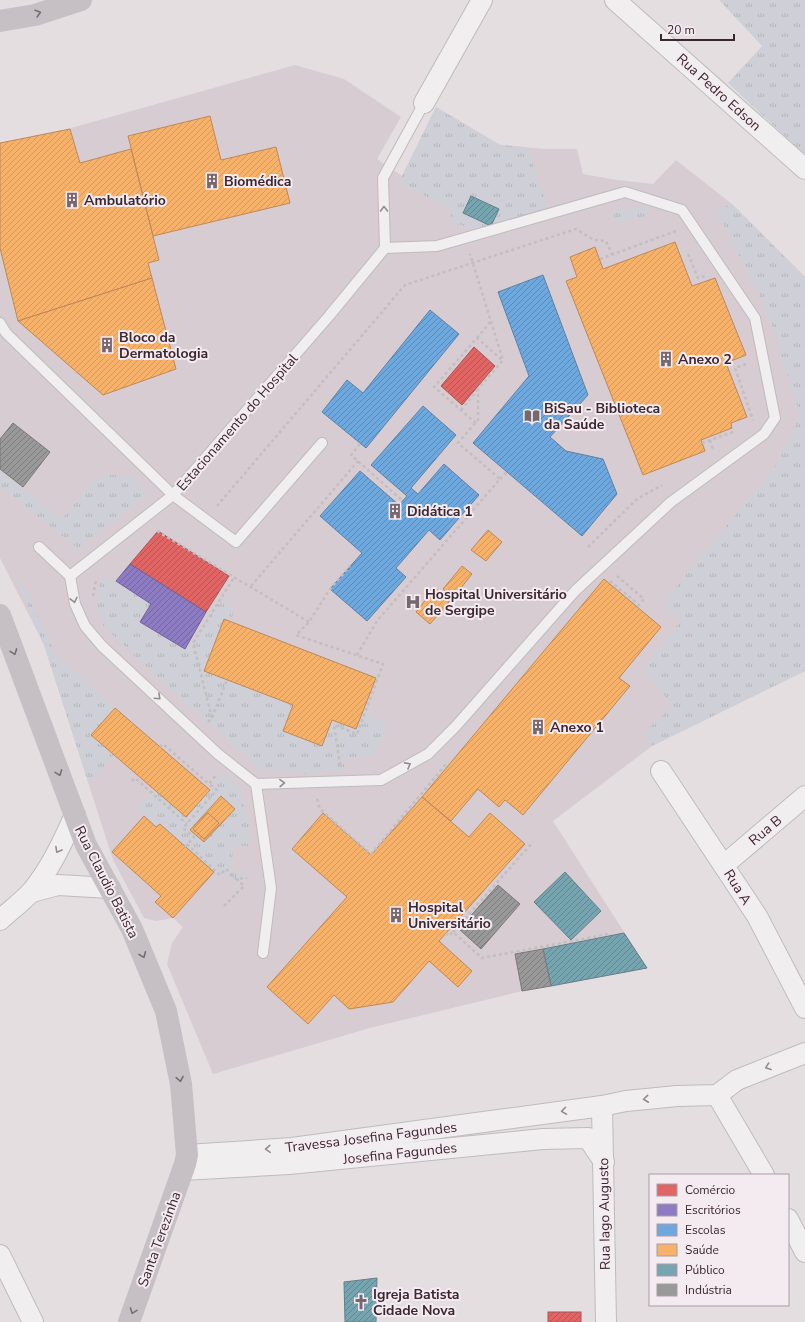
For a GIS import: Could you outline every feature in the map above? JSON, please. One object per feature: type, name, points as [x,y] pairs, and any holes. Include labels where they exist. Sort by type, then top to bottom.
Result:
[{"type":"main road","points":[[0,21],[35,15],[81,0]]},
{"type":"main road","name":"Rua Claudio Batista","points":[[0,615],[86,845],[132,929],[166,1011],[181,1084],[185,1162]]},
{"type":"main road","name":"Santa Terezinha","points":[[129,1322],[185,1162]]},
{"type":"street","points":[[424,103],[482,0]]},
{"type":"street","name":"Rua Pedro Edson","points":[[616,0],[805,169]]},
{"type":"street","name":"Rua A","points":[[661,771],[757,916],[805,1008]]},
{"type":"street","name":"Rua B","points":[[724,864],[805,796]]},
{"type":"street","points":[[0,920],[32,892],[61,847],[74,815]]},
{"type":"street","points":[[32,892],[58,885],[110,888]]},
{"type":"street","points":[[763,1174],[717,1095],[737,1080],[805,1053]]},
{"type":"street","name":"Travessa Josefina Fagundes","points":[[185,1162],[602,1106],[626,1101],[677,1096],[717,1095]]},
{"type":"street","name":"Rua Iago Augusto","points":[[602,1106],[606,1322]]},
{"type":"street","name":"Josefina Fagundes","points":[[185,1162],[290,1164],[543,1139],[588,1138],[604,1162]]},
{"type":"street","points":[[789,1221],[805,1252]]},
{"type":"street","points":[[0,1255],[33,1322]]},
{"type":"lane","points":[[39,547],[70,576],[75,604],[85,626],[97,641],[228,762],[256,784],[381,780],[428,754],[456,726],[575,591],[671,502],[764,434],[775,418],[755,318],[682,210],[625,192],[437,246],[385,248],[383,178],[424,103]]},
{"type":"lane","name":"Estacionamento do Hospital","points":[[70,576],[173,495],[329,316],[385,248]]},
{"type":"lane","points":[[0,323],[6,334],[173,495],[236,542],[322,443]]},
{"type":"lane","points":[[256,784],[271,888],[263,953]]},
{"type":"path","points":[[217,506],[405,285],[473,264],[576,229],[594,240],[606,241],[612,254]]},
{"type":"path","points":[[600,259],[679,230]]},
{"type":"path","points":[[465,238],[502,360]]},
{"type":"path","points":[[687,251],[698,278],[711,274]]},
{"type":"path","points":[[476,423],[434,387],[491,321]]},
{"type":"path","points":[[477,338],[502,360]]},
{"type":"path","points":[[461,410],[502,360]]},
{"type":"path","points":[[747,363],[734,368],[755,424]]},
{"type":"path","points":[[478,389],[478,420],[458,443],[500,479]]},
{"type":"path","points":[[702,443],[740,430]]},
{"type":"path","points":[[360,444],[351,455],[403,501]]},
{"type":"path","points":[[251,586],[358,461]]},
{"type":"path","points":[[357,655],[377,621],[507,472]]},
{"type":"path","points":[[152,535],[158,530],[309,622]]},
{"type":"path","points":[[342,781],[334,725],[357,734],[383,664],[296,635],[309,622],[330,589],[350,566]]},
{"type":"path","points":[[609,580],[639,605],[644,599],[614,574]]},
{"type":"path","points":[[93,602],[95,581],[99,575]]},
{"type":"path","points":[[212,718],[193,643],[235,576]]},
{"type":"path","points":[[211,728],[206,724],[212,718],[228,680]]},
{"type":"path","points":[[160,747],[163,744],[217,790],[183,828],[195,836],[186,846],[220,875],[226,870],[244,886],[224,906]]},
{"type":"path","points":[[209,784],[228,762]]},
{"type":"path","points":[[132,781],[135,778],[187,824]]},
{"type":"path","points":[[316,795],[320,809],[365,849]]},
{"type":"path","points":[[446,933],[449,936],[453,932],[533,842]]},
{"type":"path","points":[[236,879],[246,878]]},
{"type":"path","points":[[453,932],[482,958],[609,934]]},
{"type":"shaded area","name":"Hospital Universitário de Sergipe","points":[[295,65],[344,79],[401,117],[377,159],[402,176],[436,107],[500,145],[545,149],[577,149],[583,174],[653,184],[676,160],[732,204],[805,277],[805,671],[652,746],[553,821],[647,968],[522,991],[370,1028],[213,1074],[167,964],[172,943],[183,927],[173,918],[156,921],[144,918],[113,860],[44,645],[0,558],[0,143],[64,130]]},
{"type":"green space","points":[[719,0],[805,0],[805,155],[728,83],[762,46]]},
{"type":"green space","points":[[436,107],[500,145],[527,147],[549,210],[479,230],[449,222],[453,209],[400,184],[402,176]]},
{"type":"green space","points":[[732,204],[805,277],[805,671],[652,746],[643,733],[673,706],[643,669],[682,619],[662,604],[775,467],[800,415],[768,313],[716,210]]},
{"type":"green space","points":[[648,205],[652,214],[617,224],[613,211]]},
{"type":"green space","points":[[0,469],[62,519],[90,484],[104,475],[130,475],[140,483],[143,488],[144,495],[142,500],[78,548],[0,487]]},
{"type":"green space","points":[[15,577],[24,584],[55,653],[115,708],[91,735],[114,755],[91,780],[88,781],[44,645]]},
{"type":"green space","points":[[102,577],[116,581],[151,604],[141,622],[185,649],[193,643],[218,602],[235,608],[231,621],[224,619],[204,671],[293,705],[283,731],[321,746],[332,720],[356,729],[363,713],[384,721],[379,748],[371,755],[344,760],[346,770],[307,774],[262,769],[207,723],[104,627],[97,608],[97,597]]},
{"type":"green space","points":[[226,772],[238,786],[249,822],[250,846],[233,846],[232,872],[246,873],[237,883],[226,873],[221,879],[160,824],[156,827],[137,809],[155,790],[186,817]]},
{"type":"building: Comércio","points":[[474,347],[495,366],[462,405],[441,386]]},
{"type":"building: Comércio","points":[[158,531],[229,576],[206,612],[130,564]]},
{"type":"building: Comércio","points":[[548,1312],[581,1312],[581,1322],[548,1322]]},
{"type":"building: Escritórios","points":[[130,564],[206,612],[185,649],[140,622],[151,604],[116,581]]},
{"type":"building: Escolas","name":"BiSau - Biblioteca da Saúde","points":[[543,275],[588,395],[550,437],[566,451],[603,459],[617,494],[582,536],[473,443],[529,376],[498,292]]},
{"type":"building: Escolas","points":[[430,310],[459,334],[366,448],[322,412],[347,380],[363,393]]},
{"type":"building: Escolas","name":"Didática 1","points":[[423,406],[456,435],[411,488],[418,494],[444,464],[479,495],[440,540],[429,530],[396,568],[406,577],[367,621],[330,589],[362,553],[320,516],[360,471],[399,505],[407,496],[371,465]]},
{"type":"building: Saúde","name":"Biomédica","points":[[210,116],[221,160],[276,147],[290,203],[153,236],[128,136]]},
{"type":"building: Saúde","name":"Ambulatório","points":[[70,129],[80,163],[131,149],[159,260],[148,263],[152,278],[18,321],[0,248],[0,143]]},
{"type":"building: Saúde","name":"Anexo 2","points":[[675,242],[692,286],[715,278],[746,355],[726,363],[747,417],[731,423],[732,428],[701,440],[705,451],[643,475],[566,281],[577,277],[570,257],[595,247],[603,269]]},
{"type":"building: Saúde","name":"Bloco da Dermatologia","points":[[152,278],[176,369],[103,395],[18,321]]},
{"type":"building: Saúde","points":[[488,530],[502,542],[486,561],[471,550]]},
{"type":"building: Saúde","points":[[462,566],[472,574],[453,598],[443,589]]},
{"type":"building: Saúde","name":"Anexo 1","points":[[604,579],[661,627],[619,678],[630,686],[523,815],[505,800],[499,807],[478,789],[451,821],[422,797]]},
{"type":"building: Saúde","points":[[435,588],[450,601],[430,624],[416,612]]},
{"type":"building: Saúde","points":[[224,619],[376,678],[356,729],[332,720],[322,746],[283,731],[293,705],[204,671]]},
{"type":"building: Saúde","points":[[115,708],[210,790],[186,817],[91,735]]},
{"type":"building: Saúde","points":[[221,796],[235,809],[204,842],[190,830]]},
{"type":"building: Saúde","name":"Hospital Universitário","points":[[422,797],[469,837],[490,813],[525,844],[439,941],[472,971],[458,987],[429,961],[393,1002],[349,1009],[334,995],[308,1024],[267,987],[347,897],[292,849],[323,813],[371,855]]},
{"type":"building: Saúde","points":[[208,813],[219,823],[204,839],[193,829]]},
{"type":"building: Saúde","points":[[144,816],[156,827],[160,824],[214,872],[173,918],[155,902],[161,896],[112,852]]},
{"type":"building: Público","points":[[471,196],[499,209],[491,226],[463,213]]},
{"type":"building: Público","points":[[565,872],[601,911],[571,940],[534,902]]},
{"type":"building: Público","points":[[624,933],[647,968],[551,986],[543,949]]},
{"type":"building: Público","name":"Igreja Batista Cidade Nova","points":[[377,1278],[376,1322],[345,1322],[344,1282]]},
{"type":"building: Indústria","points":[[13,423],[50,452],[23,487],[0,469],[0,439]]},
{"type":"building: Indústria","points":[[498,885],[520,904],[481,949],[459,929]]},
{"type":"building: Indústria","points":[[543,949],[551,986],[522,991],[515,954]]},
{"type":"place","name":"Biomédica","points":[[212,181]]},
{"type":"place","name":"Ambulatório","points":[[72,200]]},
{"type":"place","name":"Bloco da Dermatologia","points":[[107,345]]},
{"type":"place","name":"Anexo 2","points":[[666,359]]},
{"type":"place","name":"BiSau - Biblioteca da Saúde","points":[[532,416]]},
{"type":"place","name":"Didática 1","points":[[395,511]]},
{"type":"place","name":"Hospital Universitário de Sergipe","points":[[413,602]]},
{"type":"place","name":"Anexo 1","points":[[538,727]]},
{"type":"place","name":"Hospital Universitário","points":[[396,915]]},
{"type":"place","name":"Igreja Batista Cidade Nova","points":[[361,1302]]}]
